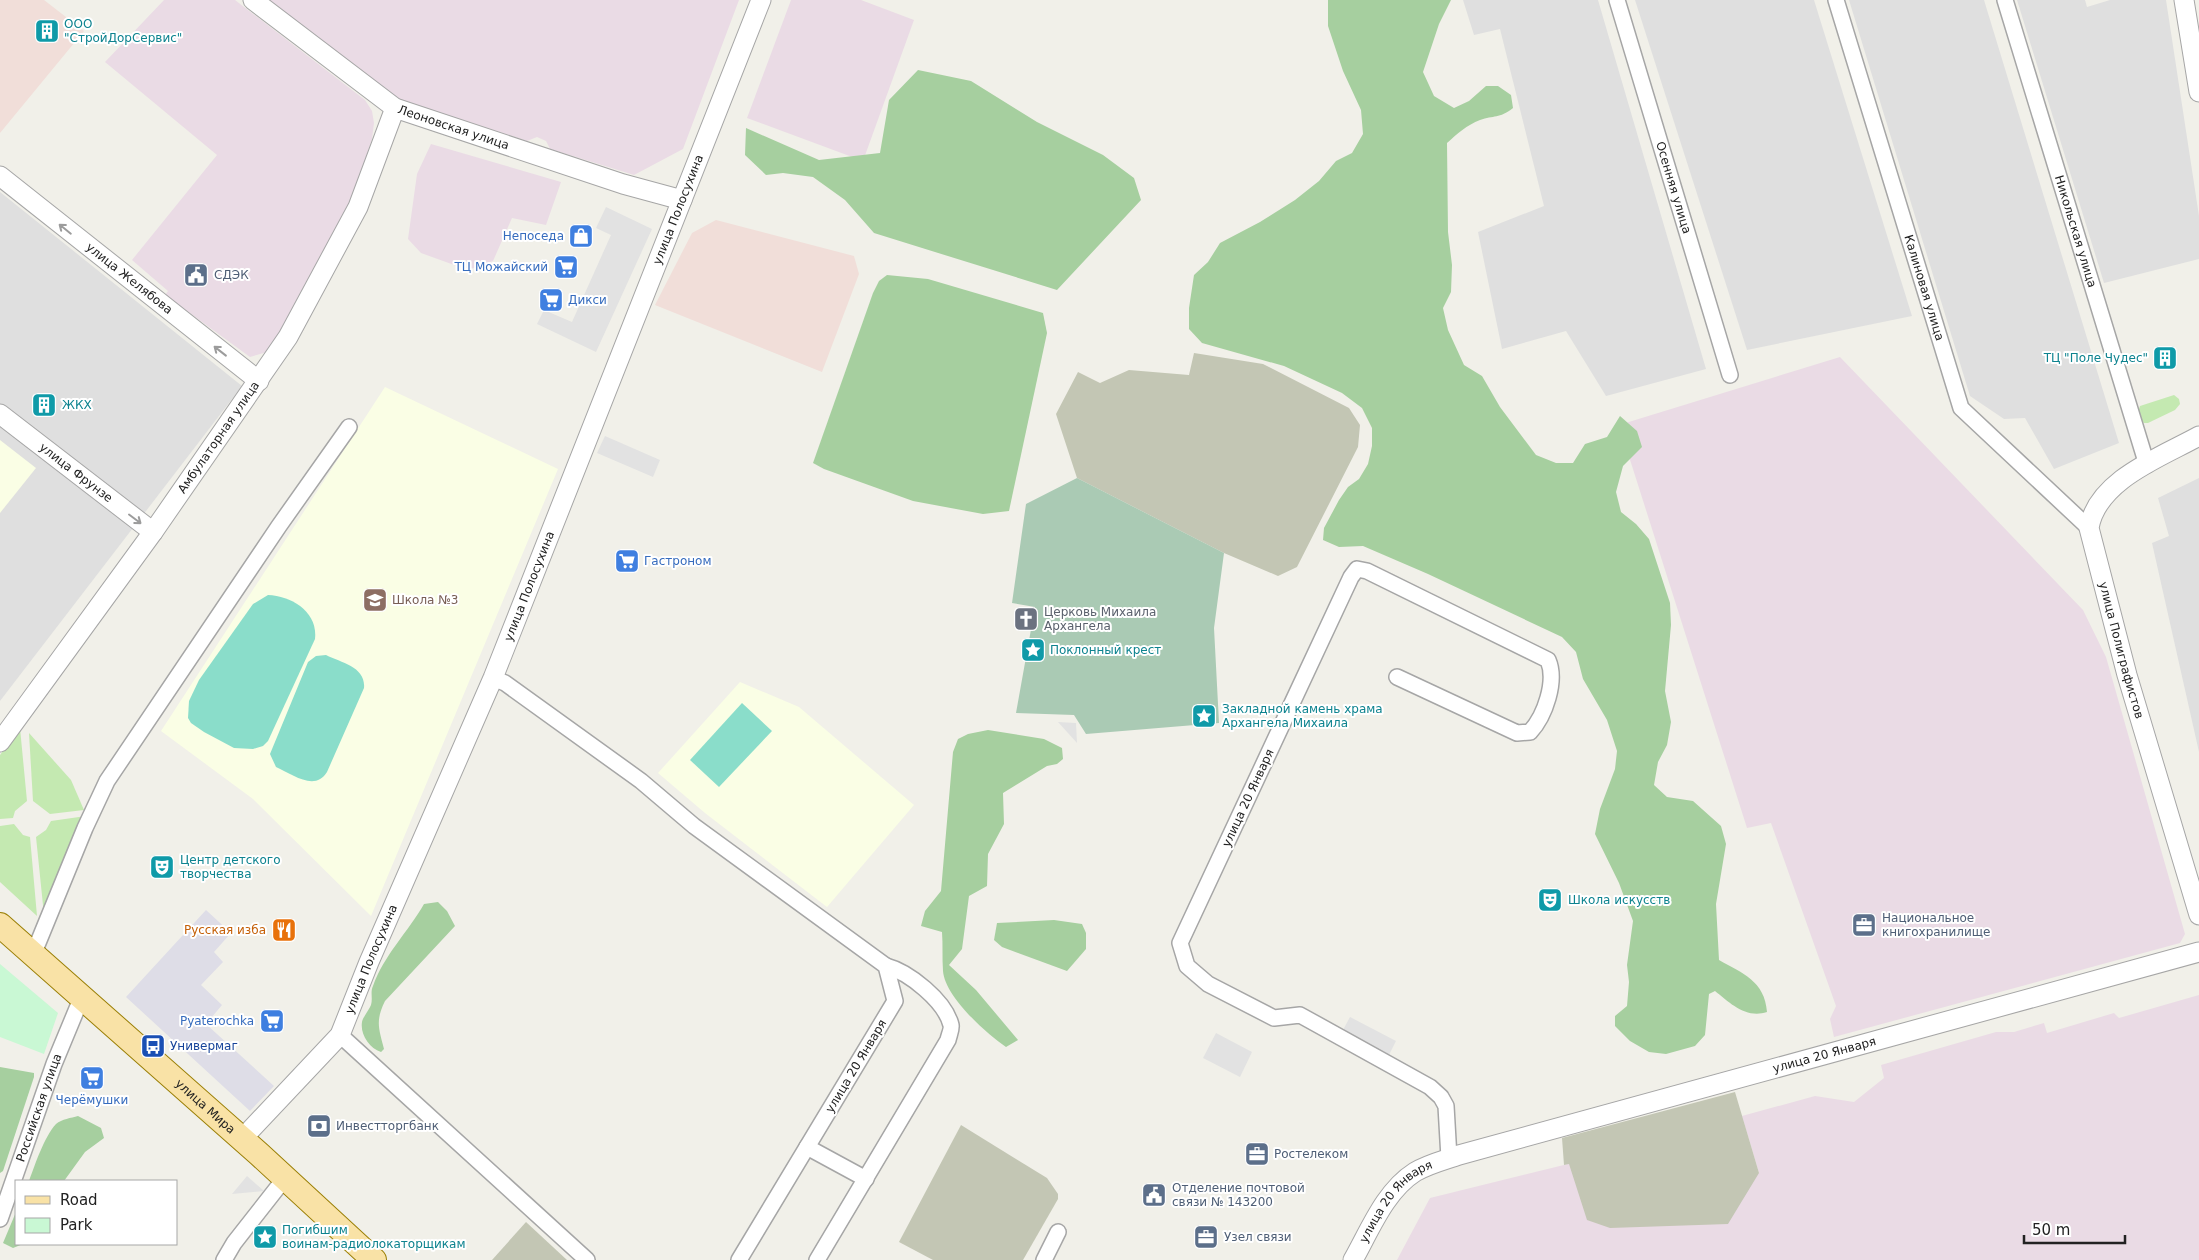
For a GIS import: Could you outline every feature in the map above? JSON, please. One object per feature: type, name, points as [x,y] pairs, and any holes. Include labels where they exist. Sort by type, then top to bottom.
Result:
[{"type":"main road","name":"улица Мира","points":[[0,925],[285,1178],[374,1260]]},
{"type":"street","name":"Леоновская улица","points":[[253,0],[395,108],[623,184],[682,200]]},
{"type":"street","name":"улица Полосухина","points":[[242,1140],[340,1035],[369,962],[493,678],[761,0]]},
{"type":"street","name":"Осенняя улица","points":[[1617,0],[1730,375]]},
{"type":"street","name":"Калиновая улица","points":[[1836,0],[1961,408],[2089,528]]},
{"type":"street","name":"Никольская улица","points":[[2005,0],[2147,465]]},
{"type":"street","points":[[2184,0],[2194,25],[2199,92]]},
{"type":"street","name":"Амбулаторная улица","points":[[0,742],[153,532],[288,336],[358,208],[395,108]]},
{"type":"street","name":"улица Желябова","points":[[0,176],[258,381]]},
{"type":"street","name":"улица Фрунзе","points":[[0,414],[153,532]]},
{"type":"street","points":[[33,955],[85,828],[107,782],[278,526],[349,427]]},
{"type":"street","points":[[2089,528],[2094,508],[2107,491],[2147,465],[2199,436]]},
{"type":"street","name":"улица Полиграфистов","points":[[2089,528],[2127,676],[2199,915]]},
{"type":"street","name":"улица 20 Января","points":[[1398,677],[1517,733],[1530,732],[1537,725],[1548,706],[1551,667],[1548,660],[1367,571],[1357,569],[1350,577],[1321,638],[1180,943],[1187,966],[1208,984],[1274,1018],[1300,1015],[1430,1087],[1441,1097],[1446,1106],[1450,1158]]},
{"type":"street","points":[[493,678],[505,683],[641,781],[694,826],[886,966],[896,968],[922,986],[946,1012],[951,1027],[948,1040],[817,1260]]},
{"type":"street","name":"улица 20 Января","points":[[1353,1260],[1375,1219],[1403,1181],[1417,1170],[1450,1158],[2199,952]]},
{"type":"street","name":"улица 20 Января","points":[[739,1260],[895,1001],[886,966]]},
{"type":"street","name":"Российская улица","points":[[0,1219],[54,1064],[81,998]]},
{"type":"street","points":[[340,1035],[587,1260]]},
{"type":"street","points":[[808,1147],[866,1179]]},
{"type":"street","points":[[224,1260],[234,1243],[285,1178]]},
{"type":"street","points":[[1044,1260],[1058,1232]]},
{"type":"shaded area","points":[[0,0],[44,0],[84,31],[0,133]]},
{"type":"shaded area","points":[[164,0],[235,0],[365,100],[372,111],[374,123],[372,139],[347,214],[289,319],[267,352],[250,357],[165,295],[168,291],[132,260],[217,155],[105,62]]},
{"type":"shaded area","points":[[269,0],[739,0],[683,149],[634,175],[550,149],[546,141],[537,137],[527,141],[399,99]]},
{"type":"shaded area","points":[[791,0],[861,0],[914,20],[863,161],[747,118]]},
{"type":"shaded area","points":[[1463,0],[1598,0],[1706,369],[1606,396],[1566,331],[1502,349],[1478,232],[1544,206],[1500,29],[1474,35]]},
{"type":"shaded area","points":[[1635,0],[1814,0],[1912,316],[1747,350]]},
{"type":"shaded area","points":[[1849,0],[1984,0],[2119,443],[2054,469],[2025,418],[2004,419],[1970,396]]},
{"type":"shaded area","points":[[2017,0],[2085,0],[2087,7],[2110,0],[2166,0],[2199,216],[2199,259],[2104,283]]},
{"type":"shaded area","points":[[431,144],[561,182],[546,225],[512,218],[493,261],[468,270],[421,253],[408,239],[417,174]]},
{"type":"shaded area","points":[[0,192],[242,386],[0,701]]},
{"type":"shaded area","points":[[606,207],[652,229],[596,352],[537,324],[544,310],[572,322],[611,235],[596,228]]},
{"type":"shaded area","points":[[716,220],[854,256],[859,274],[822,372],[655,305],[692,233]]},
{"type":"shaded area","points":[[1194,353],[1263,364],[1349,408],[1360,425],[1358,447],[1297,567],[1278,576],[1224,553],[1077,478],[1056,414],[1078,372],[1100,383],[1129,370],[1189,375]]},
{"type":"shaded area","points":[[1840,357],[2083,610],[2106,657],[2185,934],[2180,943],[1834,1037],[1830,1019],[1836,1006],[1771,823],[1747,828],[1619,425]]},
{"type":"shaded area","name":"Школа №3","points":[[385,387],[558,469],[371,916],[253,799],[161,731]]},
{"type":"shaded area","points":[[605,436],[660,460],[653,477],[597,453]]},
{"type":"shaded area","points":[[0,440],[36,468],[0,513]]},
{"type":"shaded area","points":[[1077,478],[1224,553],[1214,628],[1219,723],[1086,734],[1074,715],[1016,713],[1035,607],[1012,603],[1026,504]]},
{"type":"shaded area","points":[[2199,478],[2199,752],[2152,543],[2169,536],[2158,498]]},
{"type":"shaded area","points":[[740,682],[799,707],[914,805],[827,907],[705,813],[658,773]]},
{"type":"shaded area","points":[[1058,722],[1076,723],[1077,743]]},
{"type":"shaded area","points":[[206,910],[231,933],[214,952],[223,962],[201,985],[222,1005],[206,1024],[274,1086],[250,1111],[126,997]]},
{"type":"shaded area","points":[[2199,995],[2199,1260],[1397,1260],[1430,1198],[1568,1164],[1759,1173],[1742,1116],[1815,1096],[1854,1102],[1884,1078],[1881,1065],[1996,1032],[2014,1032],[2044,1023],[2047,1033],[2114,1013],[2119,1018]]},
{"type":"shaded area","points":[[1350,1017],[1396,1041],[1389,1055],[1343,1030]]},
{"type":"shaded area","points":[[1216,1033],[1252,1052],[1240,1077],[1203,1058]]},
{"type":"shaded area","points":[[1735,1092],[1759,1173],[1728,1224],[1610,1228],[1587,1220],[1569,1164],[1564,1165],[1562,1138]]},
{"type":"shaded area","points":[[961,1125],[1047,1178],[1058,1194],[1058,1199],[1023,1260],[933,1260],[899,1242]]},
{"type":"shaded area","points":[[247,1176],[264,1191],[232,1194]]},
{"type":"shaded area","points":[[526,1222],[567,1260],[492,1260]]},
{"type":"green space","points":[[1328,0],[1451,0],[1439,24],[1423,72],[1434,96],[1454,108],[1469,101],[1486,86],[1498,86],[1511,95],[1513,108],[1500,115],[1471,124],[1447,143],[1448,232],[1452,265],[1451,292],[1443,308],[1448,330],[1464,365],[1482,376],[1500,407],[1536,455],[1556,463],[1573,463],[1585,444],[1607,437],[1620,416],[1637,431],[1642,447],[1623,466],[1616,492],[1621,512],[1636,524],[1649,539],[1670,603],[1671,625],[1665,691],[1671,722],[1667,745],[1658,762],[1654,785],[1667,797],[1693,801],[1721,826],[1726,844],[1716,904],[1719,960],[1744,974],[1757,985],[1765,1001],[1767,1012],[1759,1014],[1745,1012],[1715,991],[1709,994],[1705,1035],[1695,1046],[1666,1054],[1649,1052],[1630,1041],[1615,1026],[1615,1016],[1627,1006],[1629,982],[1627,965],[1633,921],[1619,883],[1595,834],[1600,809],[1615,769],[1617,751],[1607,720],[1583,679],[1576,652],[1562,637],[1428,574],[1363,546],[1339,547],[1323,540],[1324,528],[1339,500],[1348,487],[1359,479],[1368,464],[1372,446],[1372,428],[1362,408],[1342,393],[1284,366],[1202,343],[1189,329],[1189,308],[1194,275],[1208,262],[1220,243],[1260,222],[1295,200],[1319,181],[1336,161],[1352,153],[1363,134],[1361,110],[1343,71],[1328,26]]},
{"type":"green space","points":[[918,70],[971,81],[1037,122],[1103,155],[1134,178],[1141,200],[1057,290],[874,233],[845,200],[813,177],[783,173],[766,175],[745,155],[746,128],[819,160],[880,153],[889,100]]},
{"type":"green space","points":[[887,275],[928,279],[1043,313],[1047,333],[1009,511],[983,514],[913,501],[824,469],[813,463],[873,293],[879,281]]},
{"type":"green space","points":[[2174,395],[2179,399],[2180,404],[2175,410],[2148,423],[2144,423],[2141,420],[2139,416],[2140,406]]},
{"type":"green space","points":[[268,595],[286,598],[302,607],[312,621],[315,629],[315,639],[268,741],[263,746],[253,749],[234,748],[191,723],[188,718],[189,701],[199,680],[253,604]]},
{"type":"green space","points":[[326,655],[346,663],[357,670],[364,681],[364,688],[327,772],[316,781],[303,780],[276,767],[270,754],[308,662],[316,656]]},
{"type":"green space","points":[[742,703],[772,731],[719,787],[690,760]]},
{"type":"green space","points":[[20,728],[27,801],[15,811],[13,818],[0,819],[0,755]]},
{"type":"green space","points":[[988,730],[1044,739],[1062,748],[1063,759],[1057,764],[1047,766],[1003,793],[1004,824],[988,854],[987,886],[969,896],[962,949],[949,965],[976,990],[1018,1040],[1006,1047],[968,1014],[951,992],[945,981],[943,971],[942,932],[921,926],[925,911],[941,891],[953,752],[958,739],[968,734]]},
{"type":"green space","points":[[29,733],[71,780],[84,810],[50,814],[33,801]]},
{"type":"green space","points":[[86,816],[44,915],[36,837],[46,830],[51,821]]},
{"type":"green space","points":[[14,824],[23,835],[30,837],[37,916],[0,882],[0,826]]},
{"type":"green space","points":[[438,902],[447,911],[455,926],[385,1001],[379,1020],[379,1030],[384,1049],[381,1052],[369,1044],[362,1031],[363,1020],[371,1005],[372,988],[383,964],[424,904]]},
{"type":"green space","points":[[1054,920],[1082,924],[1086,933],[1086,949],[1067,971],[1002,947],[994,940],[997,923]]},
{"type":"green space","points":[[0,964],[58,1013],[44,1054],[0,1037]]},
{"type":"green space","points":[[0,1067],[34,1073],[34,1077],[3,1171],[0,1173]]},
{"type":"green space","points":[[78,1116],[101,1128],[104,1138],[85,1152],[65,1180],[29,1180],[40,1151],[48,1136],[56,1124]]},
{"type":"green space","points":[[15,1214],[15,1245],[20,1245],[13,1248],[3,1243]]},
{"type":"place","name":"ООО \"СтройДорСервис\"","points":[[47,31]]},
{"type":"place","name":"Непоседа","points":[[581,236]]},
{"type":"place","name":"ТЦ Можайский","points":[[566,267]]},
{"type":"place","name":"СДЭК","points":[[196,275]]},
{"type":"place","name":"Дикси","points":[[551,300]]},
{"type":"place","name":"ТЦ \"Поле Чудес\"","points":[[2165,358]]},
{"type":"place","name":"ЖКХ","points":[[44,405]]},
{"type":"place","name":"Гастроном","points":[[627,561]]},
{"type":"place","name":"Школа №3","points":[[375,600]]},
{"type":"place","name":"Церковь Михаила Архангела","points":[[1026,619]]},
{"type":"place","name":"Поклонный крест","points":[[1033,650]]},
{"type":"place","name":"Закладной камень храма Архангела Михаила","points":[[1204,716]]},
{"type":"place","name":"Центр детского творчества","points":[[162,867]]},
{"type":"place","name":"Школа искусств","points":[[1550,900]]},
{"type":"place","name":"Национальное книгохранилище","points":[[1864,925]]},
{"type":"place","name":"Русская изба","points":[[284,930]]},
{"type":"place","name":"Pyaterochka","points":[[272,1021]]},
{"type":"place","name":"Универмаг","points":[[153,1046]]},
{"type":"place","name":"Черёмушки","points":[[92,1078]]},
{"type":"place","name":"Инвестторгбанк","points":[[319,1126]]},
{"type":"place","name":"Ростелеком","points":[[1257,1154]]},
{"type":"place","name":"Отделение почтовой связи № 143200","points":[[1154,1195]]},
{"type":"place","name":"Погибшим воинам-радиолокаторщикам","points":[[265,1237]]},
{"type":"place","name":"Узел связи","points":[[1206,1237]]}]
